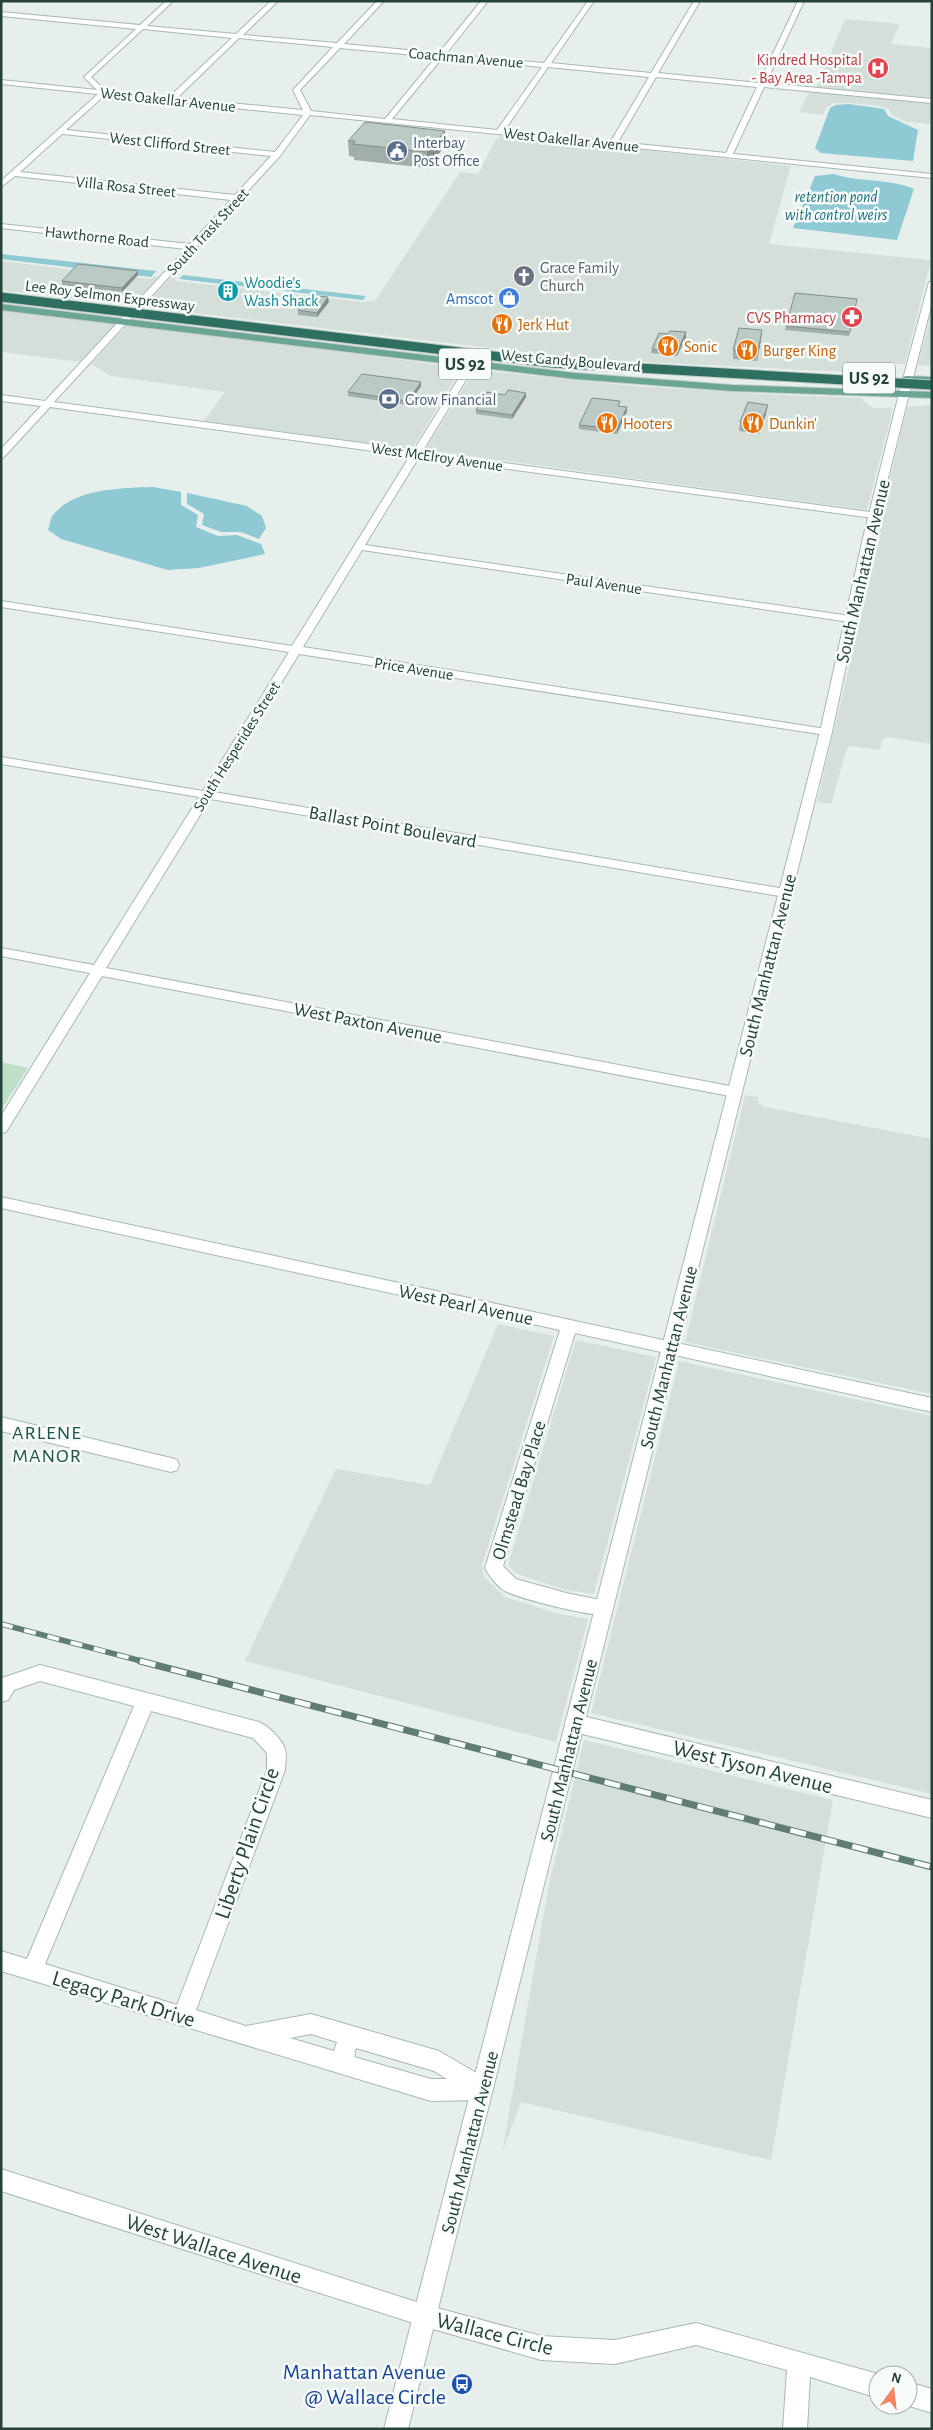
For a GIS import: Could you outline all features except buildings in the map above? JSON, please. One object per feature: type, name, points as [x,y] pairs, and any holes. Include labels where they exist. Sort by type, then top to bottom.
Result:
[{"type":"highway","name":"Lee Roy Selmon Expressway","points":[[1,295],[543,362],[662,371],[932,385]]},
{"type":"highway","name":"Lee Roy Selmon Expressway","points":[[1,304],[488,363],[932,394]]},
{"type":"main road","name":"West Gandy Boulevard","points":[[1,295],[544,359],[701,370],[932,380]]},
{"type":"main road","name":"West Gandy Boulevard","points":[[1,304],[123,322],[556,374],[732,388],[932,394]]},
{"type":"main road","points":[[1,304],[100,315],[114,315],[135,310]]},
{"type":"main road","points":[[123,322],[137,316],[156,315],[258,328],[270,326]]},
{"type":"main road","points":[[334,348],[385,349],[514,364],[529,364],[544,359]]},
{"type":"main road","points":[[556,374],[590,374],[720,383],[860,387],[892,385],[908,380]]},
{"type":"main road","points":[[904,394],[932,385]]},
{"type":"street","points":[[1,186],[63,132],[104,92],[88,77],[170,1]]},
{"type":"street","points":[[171,99],[275,1]]},
{"type":"street","points":[[308,113],[296,90],[381,1]]},
{"type":"street","points":[[387,121],[486,1]]},
{"type":"street","points":[[499,132],[591,1]]},
{"type":"street","points":[[613,144],[697,1]]},
{"type":"street","points":[[729,156],[801,1]]},
{"type":"street","name":"Coachman Avenue","points":[[1,14],[932,101]]},
{"type":"street","name":"West Oakellar Avenue","points":[[1,82],[932,176]]},
{"type":"street","name":"South Trask Street","points":[[1,455],[277,154],[308,113]]},
{"type":"street","name":"West Clifford Street","points":[[63,132],[277,154]]},
{"type":"street","name":"Villa Rosa Street","points":[[15,174],[237,198]]},
{"type":"street","name":"Hawthorne Road","points":[[1,226],[193,247]]},
{"type":"street","name":"South Manhattan Avenue","points":[[396,2429],[763,975],[786,893],[826,732],[873,515],[932,284]]},
{"type":"street","name":"South Hesperides Street","points":[[1,1128],[471,365]]},
{"type":"street","name":"West McElroy Avenue","points":[[1,398],[873,515]]},
{"type":"street","name":"Paul Avenue","points":[[359,547],[850,619]]},
{"type":"street","name":"Price Avenue","points":[[1,604],[826,732]]},
{"type":"street","name":"Ballast Point Boulevard","points":[[1,760],[786,893]]},
{"type":"street","name":"West Paxton Avenue","points":[[1,952],[735,1092]]},
{"type":"street","name":"West Pearl Avenue","points":[[1,1202],[932,1405]]},
{"type":"street","name":"Olmstead Bay Place","points":[[569,1327],[494,1568],[510,1585],[566,1601],[604,1608]]},
{"type":"street","points":[[1,1424],[171,1465]]},
{"type":"street","name":"Liberty Plain Circle","points":[[1,1694],[8,1684],[40,1673],[259,1731],[276,1750],[276,1770],[183,2016]]},
{"type":"street","points":[[32,1970],[146,1701]]},
{"type":"street","name":"West Tyson Avenue","points":[[574,1723],[932,1809]]},
{"type":"street","name":"Legacy Park Drive","points":[[1,1961],[431,2090],[482,2089]]},
{"type":"street","name":"Legacy Park Drive","points":[[246,2036],[311,2024],[439,2062],[482,2089]]},
{"type":"street","points":[[341,2064],[350,2036]]},
{"type":"street","name":"West Wallace Avenue","points":[[1,2180],[426,2316]]},
{"type":"street","name":"Wallace Circle","points":[[426,2316],[541,2348],[615,2352],[696,2334],[868,2383]]},
{"type":"street","points":[[795,2429],[799,2362]]},
{"type":"street","points":[[918,2397],[932,2402]]},
{"type":"shaded area","name":"Kindred Hospital - Bay Area -Tampa","points":[[845,19],[900,24],[891,44],[932,48],[932,98],[816,88]]},
{"type":"shaded area","points":[[810,91],[932,103],[932,124],[907,122],[892,115],[889,109],[880,106],[849,103],[833,103],[826,108],[823,115],[799,112]]},
{"type":"shaded area","points":[[504,135],[791,166],[769,244],[931,260],[905,364],[887,364],[870,373],[585,359],[143,307],[171,277],[176,277],[174,280],[177,281],[361,302],[375,301],[460,172],[478,174],[496,139]]},
{"type":"shaded area","points":[[1,261],[149,279],[160,275],[132,306],[1,290]]},
{"type":"shaded area","points":[[1,310],[115,324],[80,362],[1,352]]},
{"type":"shaded area","points":[[932,310],[932,366],[918,365]]},
{"type":"shaded area","points":[[127,325],[462,368],[412,449],[204,421],[225,392],[111,376],[91,364]]},
{"type":"shaded area","points":[[475,370],[634,386],[863,398],[863,401],[873,408],[893,408],[867,510],[425,450]]},
{"type":"shaded area","points":[[932,405],[932,744],[888,737],[883,739],[880,750],[850,746],[847,748],[831,804],[817,802],[881,533],[879,525],[907,407]]},
{"type":"shaded area","points":[[745,1095],[758,1097],[758,1103],[765,1107],[932,1139],[932,1394],[685,1342]]},
{"type":"shaded area","points":[[498,1324],[554,1336],[482,1565],[484,1577],[505,1597],[559,1614],[588,1619],[556,1742],[245,1661],[336,1469],[430,1485]]},
{"type":"shaded area","points":[[576,1340],[656,1357],[594,1594],[566,1590],[517,1574],[508,1565]]},
{"type":"shaded area","points":[[679,1361],[932,1416],[932,1794],[591,1713]]},
{"type":"shaded area","points":[[584,1740],[833,1800],[771,2160],[521,2102],[502,2153],[549,1884]]},
{"type":"green space","points":[[1,1062],[28,1068],[1,1110]]},
{"type":"water","points":[[849,104],[884,109],[888,116],[918,130],[913,161],[821,153],[815,148],[830,108],[836,105]]},
{"type":"water","name":"retention pond with control weirs","points":[[834,174],[854,179],[894,183],[914,189],[897,240],[793,228],[815,176]]},
{"type":"water","points":[[1,254],[156,271],[151,277],[1,259]]},
{"type":"water","points":[[183,275],[366,296],[363,300],[179,279]]},
{"type":"water","points":[[153,487],[181,492],[181,505],[198,515],[196,527],[218,536],[237,535],[261,544],[265,554],[199,568],[168,570],[61,539],[48,530],[53,515],[62,506],[74,499],[100,491]]},
{"type":"water","points":[[187,493],[247,506],[262,516],[266,528],[259,539],[241,532],[221,532],[202,525],[204,514],[187,504]]},
{"type":"railway","points":[[1,1624],[145,1662]]},
{"type":"railway","points":[[140,1661],[932,1867]]},
{"type":"place","name":"Kindred Hospital - Bay Area -Tampa","points":[[878,68]]},
{"type":"place","name":"Interbay Post Office","points":[[397,151]]},
{"type":"place","name":"Grace Family Church","points":[[524,276]]},
{"type":"place","name":"Woodie's Wash Shack","points":[[228,291]]},
{"type":"place","name":"Amscot","points":[[509,298]]},
{"type":"place","name":"CVS Pharmacy","points":[[852,317]]},
{"type":"place","name":"Jerk Hut","points":[[502,324]]},
{"type":"place","name":"Sonic","points":[[668,346]]},
{"type":"place","name":"Burger King","points":[[747,350]]},
{"type":"place","name":"Grow Financial","points":[[389,399]]},
{"type":"place","name":"Hooters","points":[[607,423]]},
{"type":"place","name":"Dunkin'","points":[[753,423]]},
{"type":"place","name":"Manhattan Avenue @ Wallace Circle","points":[[462,2384]]},
{"type":"district","name":"ARLENE MANOR","points":[[47,1444]]}]
